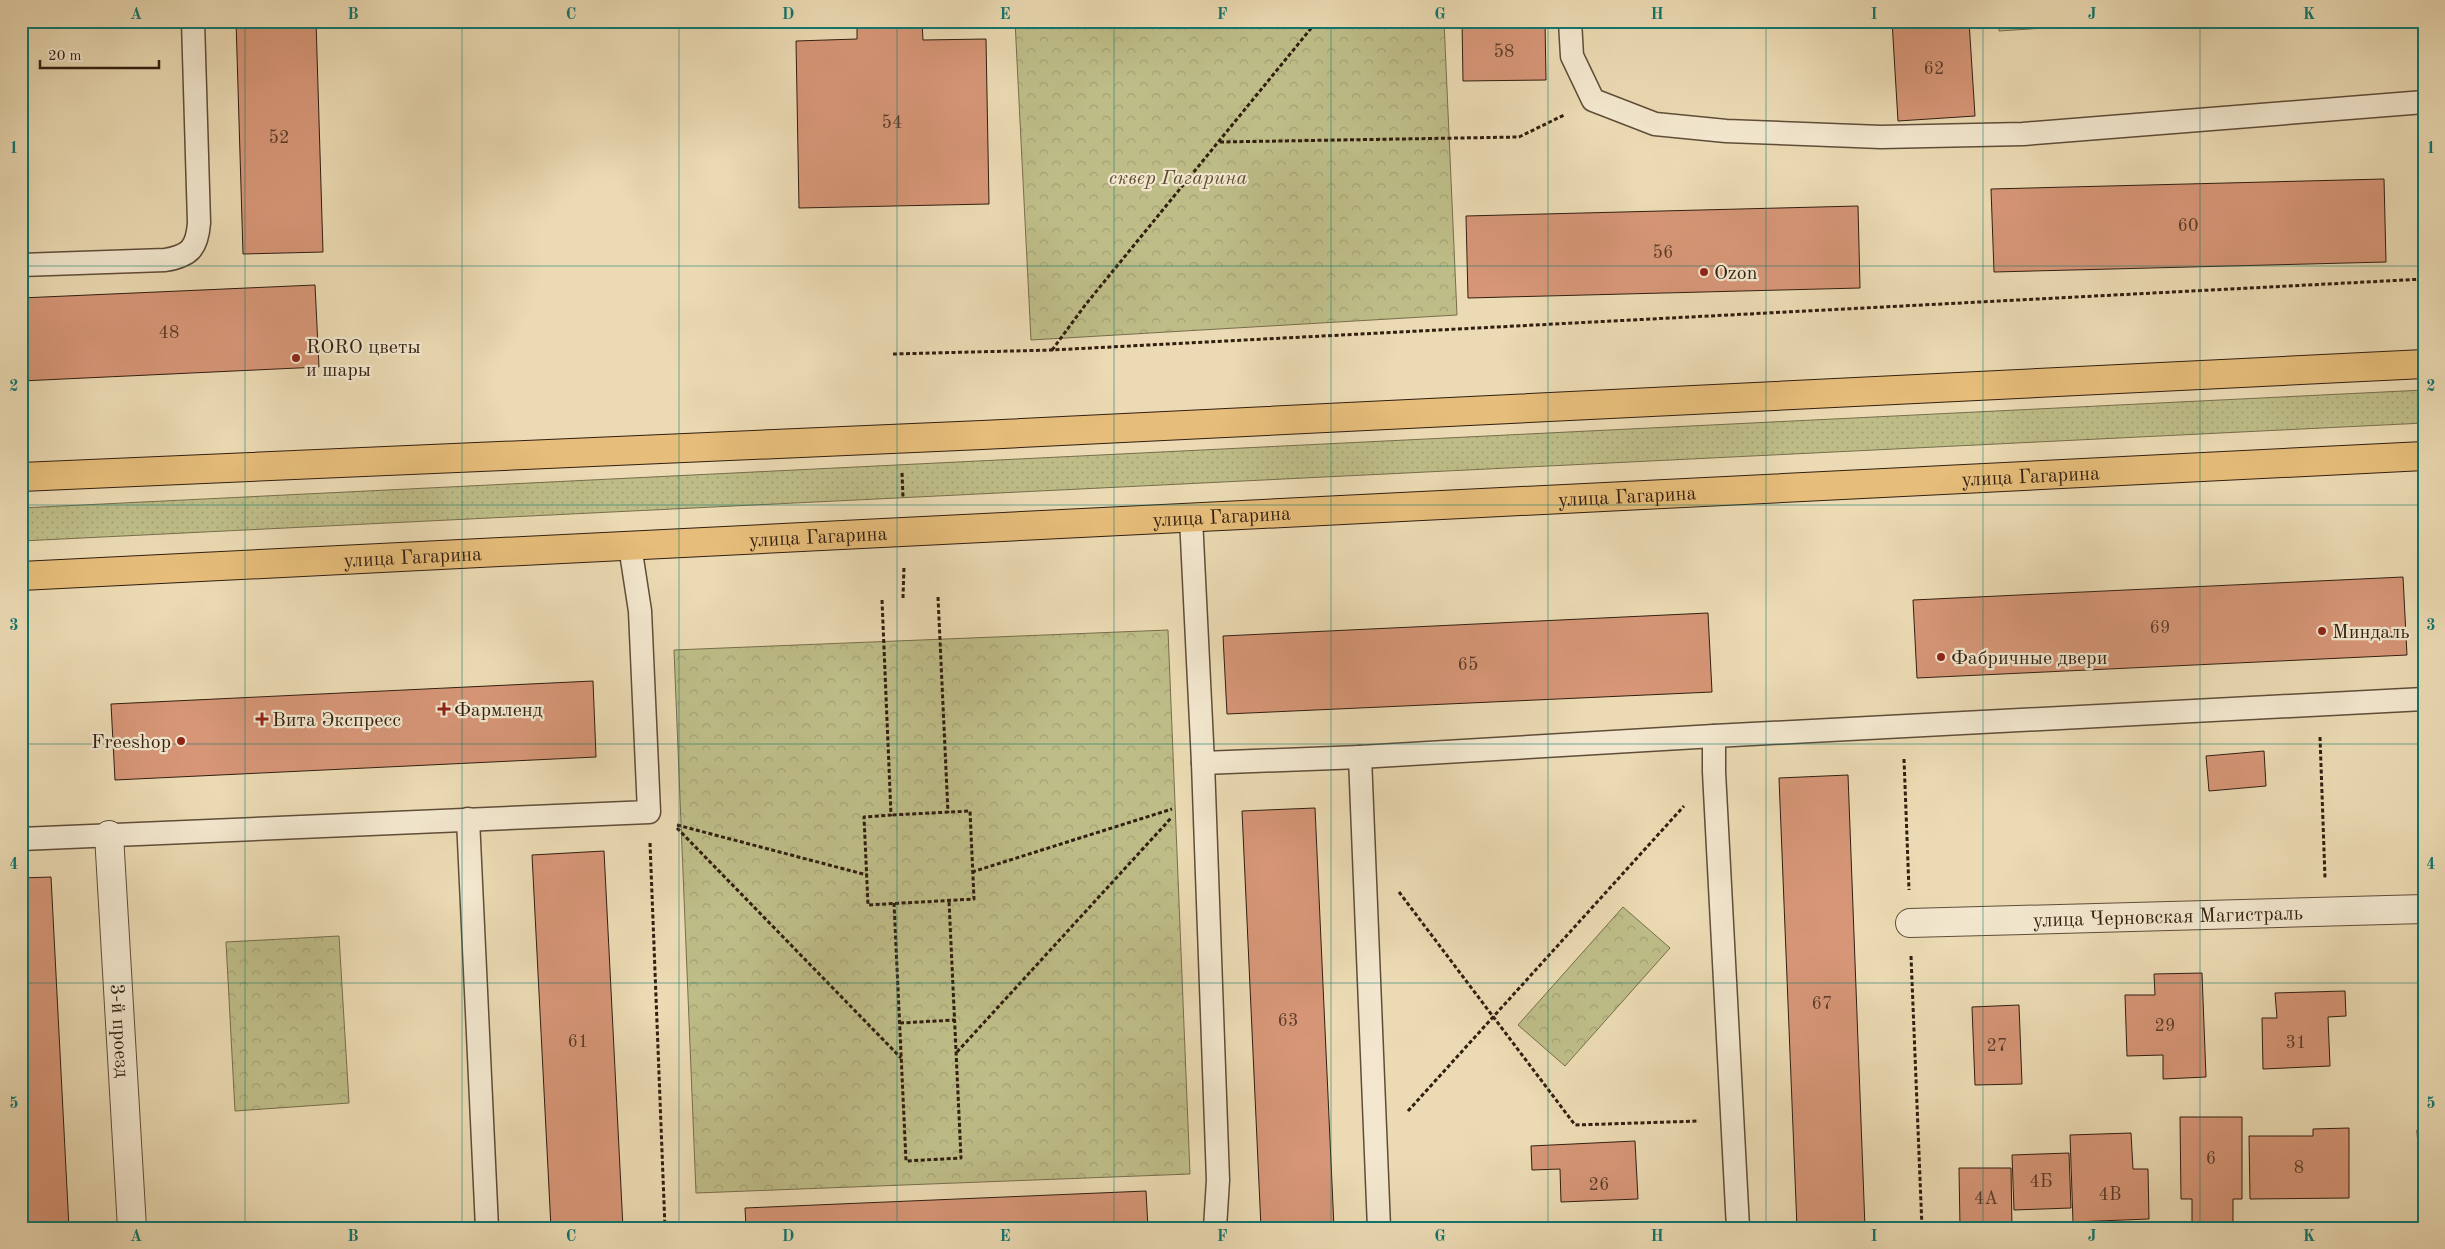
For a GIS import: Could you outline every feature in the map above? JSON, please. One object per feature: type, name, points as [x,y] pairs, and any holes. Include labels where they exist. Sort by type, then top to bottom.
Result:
[{"type":"main road","points":[[21,477],[901,438],[2424,364]]},
{"type":"main road","name":"улица Гагарина","points":[[21,576],[2424,456]]},
{"type":"street","name":"3-й проезд","points":[[109,835],[132,1228]]},
{"type":"street","name":"улица Черновская Магистраль","points":[[1910,923],[2424,909]]},
{"type":"lane","points":[[21,265],[165,260],[181,257],[192,248],[198,237],[199,223],[192,21]]},
{"type":"lane","points":[[1570,21],[1572,56],[1594,100],[1655,124],[1726,131],[1881,137],[2023,134],[2424,102]]},
{"type":"lane","points":[[1192,518],[1218,1180],[1215,1228]]},
{"type":"lane","points":[[21,839],[648,812],[640,611],[630,546]]},
{"type":"lane","points":[[1203,763],[1360,757],[2424,698]]},
{"type":"lane","points":[[1714,736],[1714,772],[1738,1228]]},
{"type":"lane","points":[[1360,757],[1379,1228]]},
{"type":"lane","points":[[468,819],[487,1228]]},
{"type":"path","points":[[1052,350],[1086,304],[1317,21]]},
{"type":"path","points":[[1220,142],[1519,137],[1594,100]]},
{"type":"path","points":[[893,354],[1052,350],[2424,279]]},
{"type":"path","points":[[901,438],[905,532]]},
{"type":"path","points":[[938,597],[948,813]]},
{"type":"path","points":[[882,600],[891,815]]},
{"type":"path","points":[[2319,704],[2326,912]]},
{"type":"path","points":[[1903,726],[1922,1228]]},
{"type":"path","points":[[1376,1147],[1714,772]]},
{"type":"path","points":[[972,872],[1172,808]]},
{"type":"path","points":[[970,811],[974,900],[868,905],[864,817],[948,813],[970,811]]},
{"type":"path","points":[[648,812],[665,1228]]},
{"type":"path","points":[[956,1052],[1175,813]]},
{"type":"path","points":[[867,875],[673,824],[901,1059]]},
{"type":"path","points":[[1363,846],[1575,1125],[1732,1120]]},
{"type":"path","points":[[894,903],[906,1160],[961,1158],[949,901]]},
{"type":"path","points":[[900,1023],[955,1020]]},
{"type":"green space","name":"сквер Гагарина","points":[[1015,21],[1444,21],[1457,315],[1031,340]]},
{"type":"green space","points":[[1999,21],[2151,21],[1999,31]]},
{"type":"green space","points":[[2424,390],[2424,423],[21,541],[21,508]]},
{"type":"green space","points":[[1168,630],[1190,1174],[696,1193],[674,650]]},
{"type":"green space","points":[[1623,907],[1670,948],[1565,1066],[1518,1025]]},
{"type":"green space","points":[[339,936],[349,1103],[235,1111],[226,942]]},
{"type":"building","points":[[236,21],[316,21],[323,252],[243,254]]},
{"type":"building","points":[[857,21],[922,21],[923,40],[986,39],[989,204],[799,208],[796,41],[857,39]]},
{"type":"building","points":[[1462,21],[1545,21],[1546,80],[1463,81]]},
{"type":"building","points":[[1892,21],[1969,21],[1975,116],[1898,121]]},
{"type":"building","points":[[2384,179],[2386,262],[1994,272],[1991,189]]},
{"type":"building","points":[[1858,206],[1860,288],[1468,298],[1466,216]]},
{"type":"building","points":[[315,285],[319,367],[21,381],[21,298]]},
{"type":"building","points":[[2403,577],[2407,655],[1917,678],[1913,600]]},
{"type":"building","points":[[1708,613],[1712,692],[1227,714],[1223,636]]},
{"type":"building","points":[[593,681],[596,757],[115,780],[111,704]]},
{"type":"building","points":[[2264,751],[2266,786],[2209,791],[2206,756]]},
{"type":"building","points":[[1848,775],[1865,1228],[1797,1228],[1779,778]]},
{"type":"building","points":[[1315,808],[1334,1228],[1261,1228],[1242,811]]},
{"type":"building","points":[[604,851],[623,1228],[551,1228],[532,855]]},
{"type":"building","points":[[51,877],[69,1228],[21,1228],[21,878]]},
{"type":"building","points":[[2202,973],[2206,1077],[2163,1079],[2163,1055],[2127,1056],[2125,995],[2155,995],[2154,974]]},
{"type":"building","points":[[2345,991],[2346,1016],[2328,1017],[2330,1066],[2263,1069],[2262,1018],[2277,1018],[2275,993]]},
{"type":"building","points":[[2019,1005],[2022,1084],[1975,1085],[1972,1007]]},
{"type":"building","points":[[2180,1117],[2242,1117],[2242,1199],[2233,1199],[2233,1228],[2192,1228],[2192,1199],[2181,1199]]},
{"type":"building","points":[[2349,1128],[2349,1198],[2250,1199],[2249,1136],[2313,1136],[2313,1129]]},
{"type":"building","points":[[2424,1129],[2424,1184],[2420,1184],[2417,1130]]},
{"type":"building","points":[[2131,1133],[2133,1169],[2148,1169],[2149,1219],[2073,1222],[2070,1135]]},
{"type":"building","points":[[1635,1141],[1638,1199],[1561,1202],[1560,1169],[1532,1170],[1531,1146]]},
{"type":"building","points":[[2069,1153],[2071,1208],[2014,1210],[2012,1155]]},
{"type":"building","points":[[1959,1168],[2011,1168],[2012,1228],[1960,1228]]},
{"type":"building","points":[[1146,1191],[1148,1228],[746,1228],[745,1208]]},
{"type":"place","name":"Ozon","points":[[1704,272]]},
{"type":"place","name":"RORO цветы и шары","points":[[296,358]]},
{"type":"place","name":"Миндаль","points":[[2322,631]]},
{"type":"place","name":"Фабричные двери","points":[[1941,657]]},
{"type":"place","name":"Фармленд","points":[[444,709]]},
{"type":"place","name":"Вита Экспресс","points":[[262,719]]},
{"type":"place","name":"Freeshop","points":[[181,741]]}]
